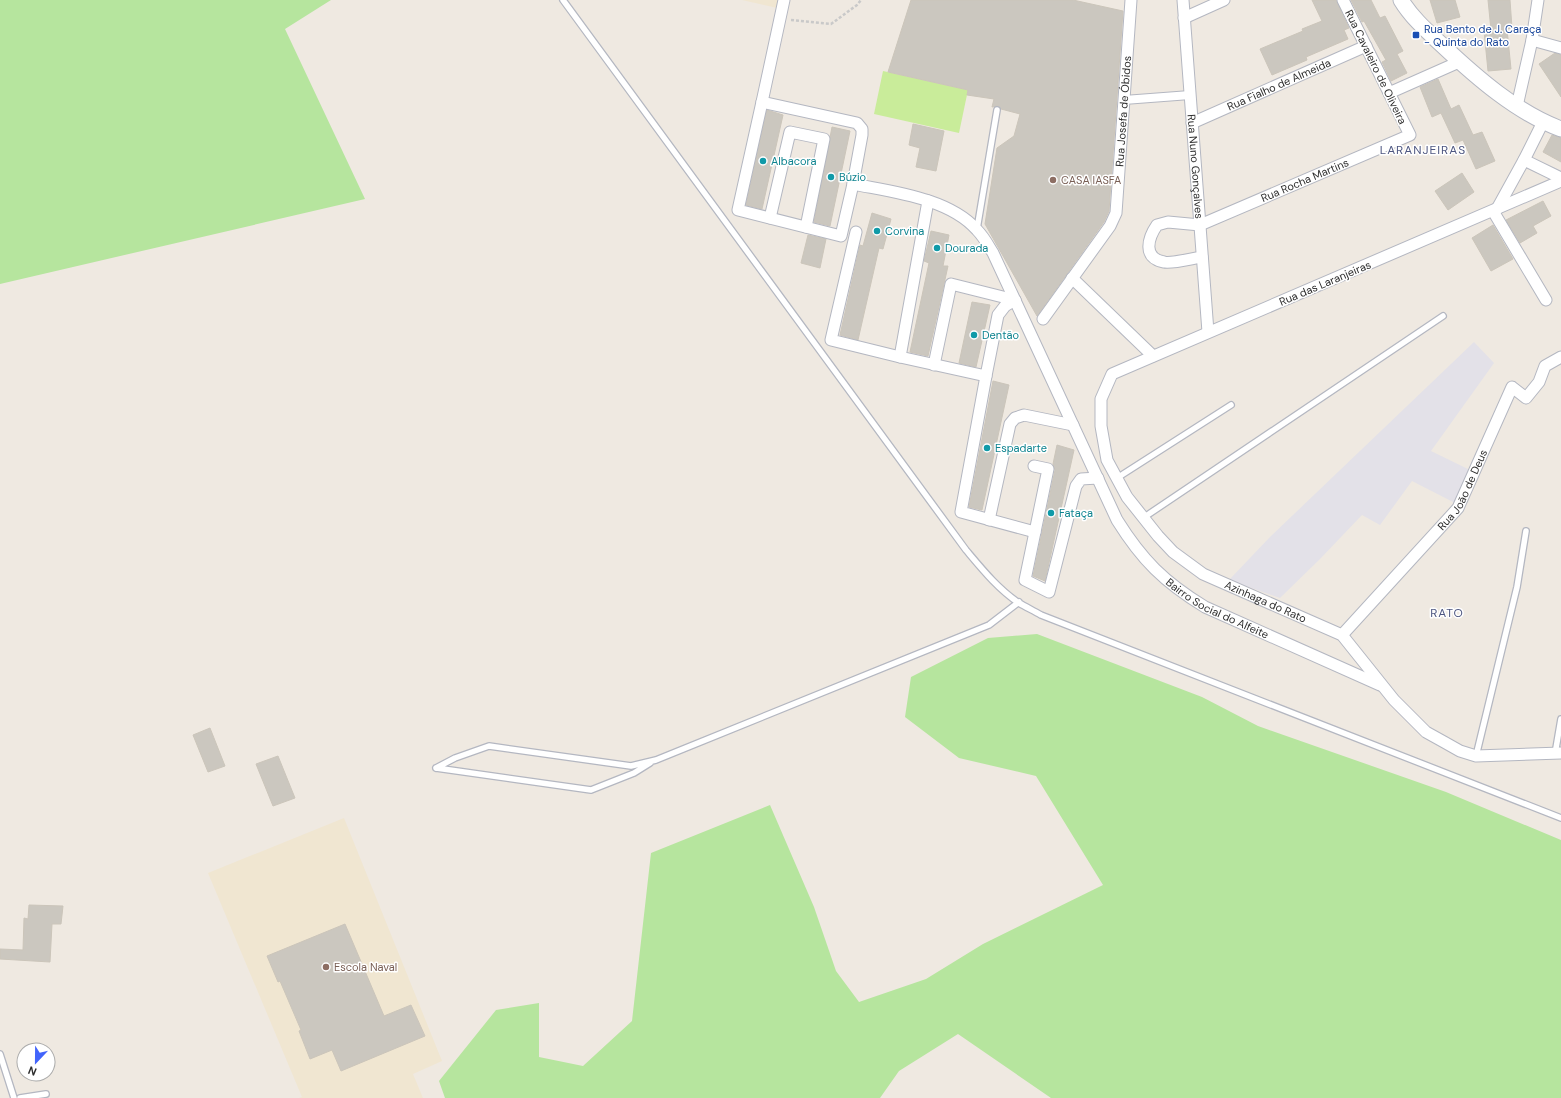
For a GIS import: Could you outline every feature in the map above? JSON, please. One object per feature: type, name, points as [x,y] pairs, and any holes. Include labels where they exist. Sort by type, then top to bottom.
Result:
[{"type":"main road","points":[[1401,0],[1408,11],[1423,28],[1459,62],[1517,106],[1542,122],[1561,129]]},
{"type":"street","points":[[762,102],[857,123],[862,129],[841,236],[738,210],[784,0]]},
{"type":"street","name":"Rua Josefa de Óbidos","points":[[1043,319],[1110,226],[1116,213],[1131,0]]},
{"type":"street","name":"Rua Nuno Gonçalves","points":[[1183,0],[1208,332]]},
{"type":"street","points":[[1184,18],[1224,0]]},
{"type":"street","name":"Rua Cavaleiro de Oliveira","points":[[1343,0],[1410,135]]},
{"type":"street","points":[[1517,106],[1532,40],[1538,0]]},
{"type":"street","points":[[1532,40],[1561,48]]},
{"type":"street","name":"Rua Fialho de Almeida","points":[[1192,123],[1366,46]]},
{"type":"street","points":[[1389,93],[1459,62]]},
{"type":"street","points":[[1124,100],[1190,95]]},
{"type":"street","points":[[1542,122],[1524,160],[1495,210],[1546,300]]},
{"type":"street","points":[[770,218],[790,132],[824,139],[806,227]]},
{"type":"street","name":"Rua Rocha Martins","points":[[1200,225],[1410,135]]},
{"type":"street","points":[[1524,160],[1561,179]]},
{"type":"street","name":"Rua das Laranjeiras","points":[[1153,356],[1495,210],[1561,179]]},
{"type":"street","name":"Bairro Social do Alfeite","points":[[852,184],[928,201],[956,213],[977,230],[993,253],[1117,520],[1133,545],[1148,563],[1183,594],[1205,607],[1233,621],[1383,686]]},
{"type":"street","points":[[900,357],[928,201]]},
{"type":"street","points":[[1200,225],[1168,222],[1157,225],[1151,234],[1148,247],[1154,258],[1165,263],[1202,257]]},
{"type":"street","points":[[856,232],[831,340],[986,376]]},
{"type":"street","points":[[1072,278],[1153,356]]},
{"type":"street","points":[[934,365],[951,284],[1015,300]]},
{"type":"street","points":[[1015,300],[1005,306],[998,315],[961,512],[1034,532]]},
{"type":"street","name":"Azinhaga do Rato","points":[[1153,356],[1112,374],[1101,399],[1101,426],[1107,460],[1127,497],[1173,552],[1203,574],[1342,635],[1394,700],[1426,732],[1460,751],[1476,756],[1558,754]]},
{"type":"street","name":"Rua João de Deus","points":[[1342,635],[1458,508],[1512,387],[1526,398],[1539,382],[1545,366],[1561,357]]},
{"type":"street","points":[[989,520],[1010,424],[1016,418],[1024,416],[1073,425]]},
{"type":"street","points":[[1034,466],[1048,469],[1025,580],[1049,592],[1076,486],[1080,479],[1098,478]]},
{"type":"lane","points":[[563,0],[966,550],[1001,588],[1019,602],[1041,615],[1561,818]]},
{"type":"lane","points":[[977,230],[997,110]]},
{"type":"lane","points":[[1143,518],[1443,316]]},
{"type":"lane","points":[[1117,478],[1230,405]]},
{"type":"lane","points":[[1476,756],[1516,587],[1526,531]]},
{"type":"lane","points":[[656,760],[631,766],[489,746],[455,758],[436,768],[591,790],[634,773],[656,760],[989,625],[1019,602]]},
{"type":"lane","points":[[1558,754],[1561,718]]},
{"type":"lane","points":[[0,1054],[14,1098]]},
{"type":"lane","points":[[20,1098],[46,1094]]},
{"type":"path","points":[[780,19],[831,24],[858,5],[861,0]]},
{"type":"shaded area","points":[[742,0],[779,0],[777,8]]},
{"type":"shaded area","points":[[1474,342],[1494,363],[1431,451],[1472,471],[1457,504],[1412,481],[1380,525],[1362,515],[1280,598],[1229,580],[1270,537]]},
{"type":"shaded area","name":"Escola Naval","points":[[344,818],[442,1061],[413,1074],[423,1098],[299,1098],[302,1097],[208,873]]},
{"type":"green space","points":[[0,0],[331,0],[285,29],[365,199],[0,284]]},
{"type":"green space","points":[[883,71],[968,90],[959,133],[874,114]]},
{"type":"green space","points":[[1037,634],[1202,697],[1258,726],[1446,792],[1561,840],[1561,1098],[1051,1098],[958,1034],[899,1071],[880,1098],[445,1098],[439,1081],[496,1010],[539,1003],[539,1057],[583,1066],[632,1021],[651,853],[770,805],[814,907],[836,971],[859,1002],[926,979],[983,944],[1103,885],[1036,776],[959,758],[905,717],[911,677],[988,638]]},
{"type":"building","name":"CASA IASFA","points":[[911,0],[1073,0],[1123,11],[1109,211],[1104,222],[1037,316],[985,224],[997,148],[1014,136],[1020,114],[1001,109],[998,106],[992,107],[994,99],[967,95],[968,90],[888,72]]},
{"type":"building","points":[[1312,0],[1336,0],[1349,28],[1344,30],[1348,39],[1306,57],[1307,60],[1272,75],[1260,49],[1303,31],[1302,29],[1322,21]]},
{"type":"building","points":[[1351,0],[1371,0],[1380,18],[1385,16],[1403,51],[1397,54],[1407,73],[1391,81],[1382,62],[1386,60],[1364,21],[1362,22]]},
{"type":"building","points":[[1430,0],[1455,0],[1460,17],[1437,23]]},
{"type":"building","points":[[1488,0],[1510,0],[1512,28],[1507,29],[1511,69],[1488,71],[1484,31],[1491,30]]},
{"type":"building","points":[[1555,53],[1561,55],[1561,97],[1539,64]]},
{"type":"building","points":[[1438,79],[1451,109],[1459,105],[1473,135],[1482,132],[1495,161],[1476,169],[1463,140],[1455,143],[1441,113],[1432,117],[1420,87]]},
{"type":"building","name":"Albacora","points":[[767,110],[783,115],[762,209],[746,205]]},
{"type":"building","points":[[913,124],[944,131],[936,171],[916,167],[920,148],[909,145]]},
{"type":"building","name":"Búzio","points":[[832,127],[850,131],[830,226],[814,222]]},
{"type":"building","points":[[1552,135],[1561,138],[1561,162],[1543,152]]},
{"type":"building","points":[[1462,173],[1474,192],[1448,210],[1435,191]]},
{"type":"building","points":[[1543,201],[1551,216],[1533,226],[1537,233],[1520,243],[1506,220]]},
{"type":"building","points":[[872,213],[891,219],[883,249],[879,248],[858,340],[840,335],[860,245],[863,246]]},
{"type":"building","points":[[1493,225],[1513,259],[1491,271],[1472,238]]},
{"type":"building","points":[[931,231],[949,235],[943,266],[948,266],[928,356],[910,352],[929,263],[924,261]]},
{"type":"building","points":[[808,235],[826,239],[820,268],[801,263]]},
{"type":"building","name":"Dentão","points":[[972,302],[990,305],[976,367],[959,363]]},
{"type":"building","name":"Espadarte","points":[[993,381],[1009,385],[982,510],[969,507]]},
{"type":"building","name":"Fataça","points":[[1057,445],[1074,450],[1045,581],[1033,576],[1055,470],[1053,464]]},
{"type":"building","points":[[210,728],[225,766],[208,772],[193,735]]},
{"type":"building","points":[[278,756],[295,798],[273,806],[256,764]]},
{"type":"building","points":[[29,905],[63,906],[61,924],[52,924],[50,962],[0,959],[0,949],[23,950],[24,918],[28,919]]},
{"type":"building","points":[[345,924],[384,1016],[411,1005],[425,1036],[341,1071],[332,1050],[310,1059],[299,1031],[301,1030],[280,981],[278,982],[267,956]]},
{"type":"place","name":"Rua Bento de J. Caraça - Quinta do Rato","points":[[1416,35]]},
{"type":"place","name":"Albacora","points":[[763,161]]},
{"type":"place","name":"Búzio","points":[[831,177]]},
{"type":"place","name":"CASA IASFA","points":[[1053,180]]},
{"type":"place","name":"Corvina","points":[[877,231]]},
{"type":"place","name":"Dourada","points":[[937,248]]},
{"type":"place","name":"Dentão","points":[[974,335]]},
{"type":"place","name":"Espadarte","points":[[987,448]]},
{"type":"place","name":"Fataça","points":[[1051,513]]},
{"type":"place","name":"Escola Naval","points":[[326,967]]},
{"type":"district","name":"LARANJEIRAS","points":[[1423,150]]},
{"type":"district","name":"RATO","points":[[1447,613]]}]
